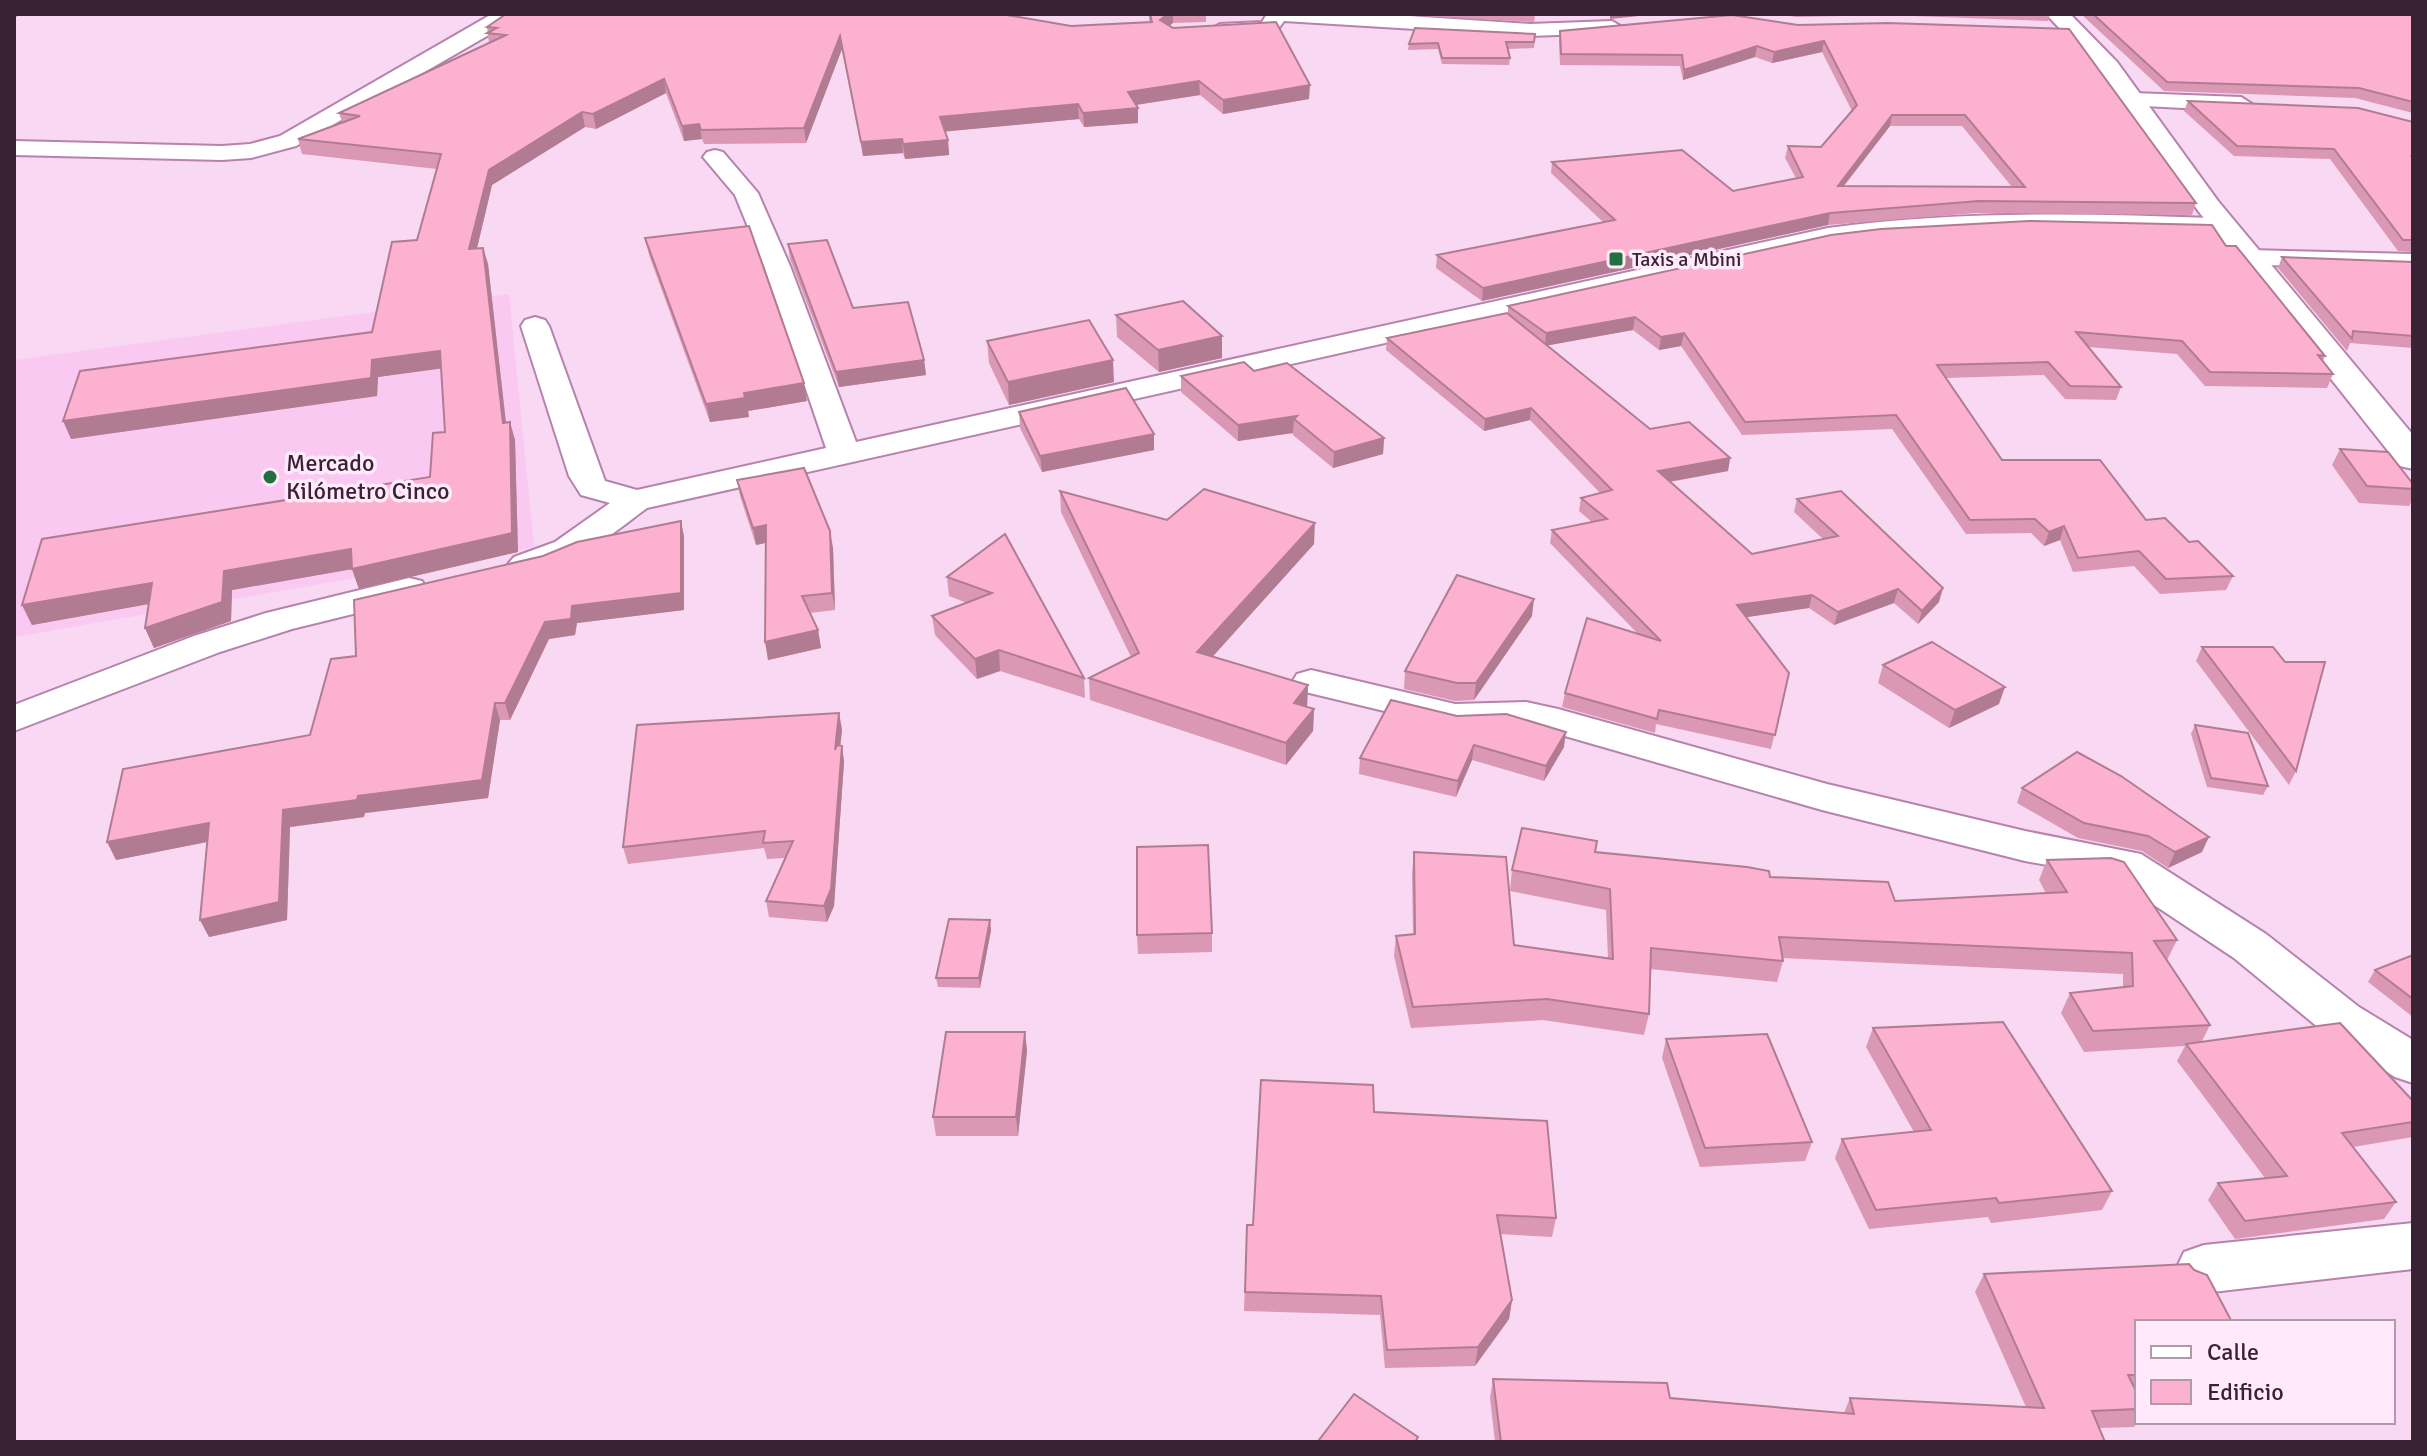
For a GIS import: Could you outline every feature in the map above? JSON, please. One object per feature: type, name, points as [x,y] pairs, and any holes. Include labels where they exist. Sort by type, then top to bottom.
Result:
[{"type":"main road","points":[[2053,22],[2081,31],[2133,100],[2147,127],[2224,227],[2413,458]]},
{"type":"street","points":[[14,148],[222,153],[271,147],[288,141],[480,32],[505,14]]},
{"type":"street","points":[[1200,31],[1269,28],[1275,16],[1284,15],[1348,16],[1411,25],[1563,32],[1639,25]]},
{"type":"street","points":[[2133,100],[2256,105]]},
{"type":"street","points":[[715,157],[746,193],[777,266],[845,456]]},
{"type":"street","points":[[491,572],[535,562],[567,549],[636,500],[845,456],[1735,254],[1900,224],[2043,218],[2224,227]]},
{"type":"street","points":[[2250,258],[2413,262]]},
{"type":"street","points":[[535,326],[585,476],[593,488],[636,500]]},
{"type":"street","points":[[14,719],[250,630],[358,600],[446,581]]},
{"type":"street","points":[[1311,682],[1455,716],[1526,714],[1558,721],[1822,796],[2025,846],[2125,865],[2250,946],[2342,1020],[2413,1064]]},
{"type":"street","points":[[2204,1269],[2413,1246]]},
{"type":"shaded area","name":"Mercado Kilómetro Cinco","points":[[509,294],[534,547],[14,637],[14,360]]},
{"type":"building","points":[[506,14],[1001,14],[1071,26],[1152,22],[1150,14],[1168,14],[1160,20],[1173,28],[1276,22],[1310,85],[1223,100],[1199,81],[1128,92],[1138,108],[1083,113],[1078,104],[940,117],[948,140],[903,144],[902,139],[861,142],[840,36],[804,128],[701,130],[699,124],[682,126],[664,79],[593,114],[582,112],[489,170],[469,249],[483,248],[503,423],[510,422],[512,533],[352,569],[351,549],[224,571],[222,602],[145,628],[152,583],[22,605],[42,539],[430,477],[433,433],[445,432],[440,351],[372,360],[371,378],[63,421],[80,371],[372,332],[392,242],[417,240],[441,154],[298,139],[360,116],[339,113],[506,35],[487,33],[497,28],[487,27]]},
{"type":"building","points":[[2093,14],[2413,14],[2413,102],[2359,88],[2167,82]]},
{"type":"building","points":[[1732,15],[1798,25],[1888,23],[2069,29],[2196,203],[1979,201],[1830,213],[1483,288],[1437,255],[1615,220],[1552,162],[1682,150],[1733,191],[1803,177],[1788,146],[1821,147],[1857,105],[1824,41],[1774,52],[1757,46],[1684,70],[1682,55],[1561,54],[1560,31]],"holes":[[[1892,115],[1965,115],[2025,187],[1838,186]]]},
{"type":"building","points":[[1415,28],[1535,34],[1534,42],[1506,42],[1510,58],[1442,58],[1438,43],[1409,44]]},
{"type":"building","points":[[2188,101],[2358,108],[2413,122],[2413,240],[2403,240],[2334,149],[2237,146]]},
{"type":"building","points":[[2029,221],[2212,225],[2226,246],[2236,246],[2325,356],[2318,355],[2333,374],[2210,372],[2182,341],[2076,332],[2121,387],[2070,386],[2048,362],[1937,365],[2002,460],[2100,460],[2146,520],[2165,518],[2189,542],[2198,541],[2233,576],[2166,579],[2139,551],[2078,558],[2064,526],[2049,532],[2035,519],[1970,520],[1896,415],[1745,422],[1684,333],[1661,337],[1635,317],[1546,333],[1508,306],[1831,235],[1881,229]]},
{"type":"building","points":[[749,226],[804,383],[744,393],[745,398],[706,404],[645,238]]},
{"type":"building","points":[[827,240],[853,308],[908,302],[924,360],[836,372],[788,244]]},
{"type":"building","points":[[2282,257],[2413,262],[2413,336],[2353,331],[2352,339]]},
{"type":"building","points":[[1183,301],[1222,336],[1158,350],[1116,315]]},
{"type":"building","points":[[1507,313],[1650,429],[1689,422],[1730,458],[1658,471],[1752,554],[1838,536],[1797,499],[1841,491],[1943,588],[1922,611],[1898,589],[1838,612],[1812,595],[1737,605],[1789,673],[1775,735],[1659,710],[1657,719],[1565,693],[1587,618],[1661,641],[1552,530],[1607,519],[1581,498],[1612,490],[1531,408],[1485,419],[1387,338]]},
{"type":"building","points":[[1089,320],[1113,360],[1008,382],[987,341]]},
{"type":"building","points":[[1244,362],[1254,371],[1287,363],[1384,438],[1334,452],[1294,419],[1297,416],[1238,425],[1181,376]]},
{"type":"building","points":[[1126,388],[1154,434],[1040,456],[1019,412]]},
{"type":"building","points":[[2340,449],[2388,452],[2413,484],[2413,489],[2367,486]]},
{"type":"building","points":[[804,468],[830,531],[832,593],[802,596],[818,630],[765,642],[766,525],[753,528],[737,480]]},
{"type":"building","points":[[1204,489],[1315,523],[1197,652],[1308,685],[1294,703],[1314,709],[1286,743],[1089,678],[1139,653],[1060,491],[1167,520]]},
{"type":"building","points":[[681,521],[681,593],[572,606],[571,619],[545,622],[505,703],[495,703],[482,780],[358,796],[357,800],[283,810],[279,902],[200,920],[209,823],[107,842],[123,769],[310,735],[331,659],[356,656],[354,600],[543,556],[577,542]]},
{"type":"building","points":[[1005,534],[1084,678],[999,650],[975,659],[932,616],[992,593],[947,577]]},
{"type":"building","points":[[1457,575],[1534,599],[1476,683],[1457,683],[1405,671]]},
{"type":"building","points":[[1932,642],[2005,687],[1955,710],[1883,665]]},
{"type":"building","points":[[2202,647],[2273,647],[2285,662],[2325,662],[2296,771]]},
{"type":"building","points":[[1391,700],[1457,716],[1506,714],[1566,732],[1546,766],[1474,745],[1458,781],[1360,758]]},
{"type":"building","points":[[839,713],[835,750],[837,745],[842,746],[831,889],[824,906],[766,901],[793,841],[763,843],[765,831],[623,847],[637,725]]},
{"type":"building","points":[[2195,725],[2248,733],[2268,786],[2211,778]]},
{"type":"building","points":[[2077,752],[2121,776],[2209,837],[2175,852],[2148,836],[2084,823],[2022,788]]},
{"type":"building","points":[[1522,828],[1597,841],[1595,852],[1747,867],[1769,871],[1770,877],[1888,882],[1895,901],[2067,892],[2047,860],[2111,858],[2124,862],[2177,940],[2154,941],[2210,1025],[2093,1031],[2070,993],[2133,986],[2132,953],[1779,937],[1783,961],[1651,948],[1649,1014],[1547,999],[1413,1007],[1396,936],[1415,934],[1414,852],[1506,857],[1514,945],[1613,959],[1610,889],[1512,870]]},
{"type":"building","points":[[1208,845],[1212,933],[1137,935],[1137,847]]},
{"type":"building","points":[[949,919],[990,920],[979,978],[936,978]]},
{"type":"building","points":[[2413,955],[2413,999],[2375,970]]},
{"type":"building","points":[[2003,1022],[2112,1191],[1999,1203],[1996,1198],[1876,1210],[1842,1139],[1931,1130],[1873,1028]]},
{"type":"building","points":[[2340,1023],[2413,1101],[2413,1122],[2342,1133],[2396,1202],[2245,1221],[2218,1183],[2287,1176],[2186,1044]]},
{"type":"building","points":[[946,1032],[1025,1032],[1016,1117],[933,1117]]},
{"type":"building","points":[[1767,1034],[1812,1142],[1705,1148],[1666,1039]]},
{"type":"building","points":[[1261,1080],[1373,1085],[1374,1112],[1547,1121],[1556,1218],[1497,1215],[1512,1300],[1478,1347],[1387,1350],[1381,1296],[1245,1292],[1247,1225],[1253,1225]]},
{"type":"building","points":[[2189,1264],[2194,1270],[2207,1275],[2231,1320],[2135,1320],[2135,1375],[2128,1375],[2135,1389],[2135,1409],[2092,1411],[2105,1442],[1501,1442],[1493,1379],[1667,1383],[1670,1398],[1854,1414],[1850,1398],[2044,1408],[1984,1274]]},
{"type":"building","points":[[1354,1394],[1418,1437],[1415,1442],[1319,1440]]},
{"type":"place","name":"Taxis a Mbini","points":[[1616,259]]},
{"type":"place","name":"Mercado Kilómetro Cinco","points":[[270,477]]}]
